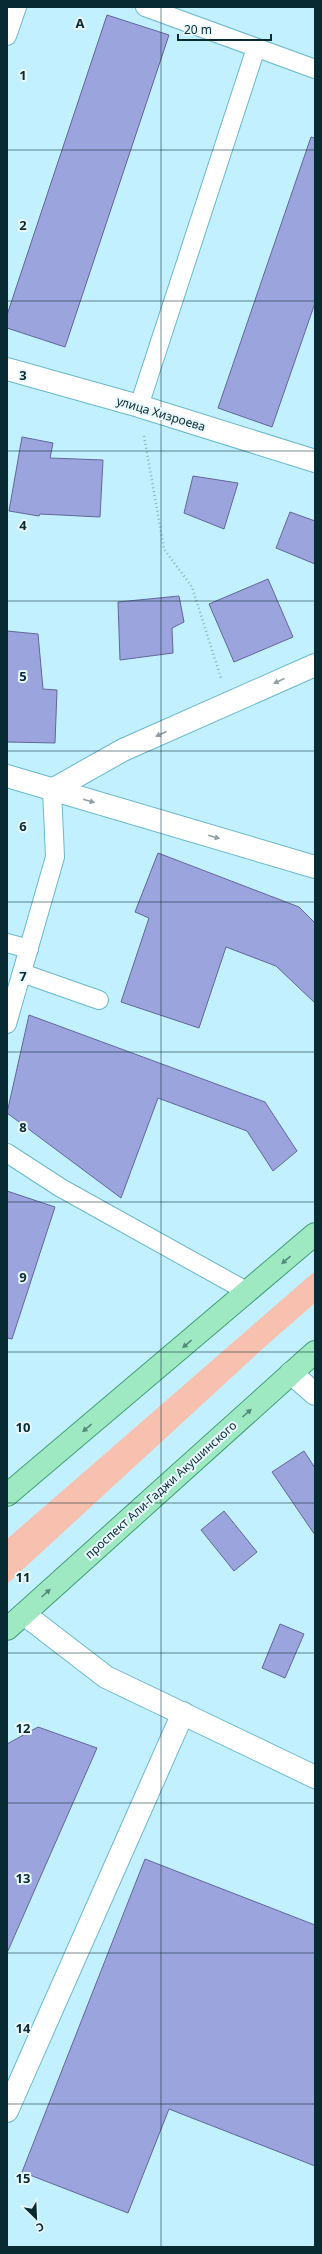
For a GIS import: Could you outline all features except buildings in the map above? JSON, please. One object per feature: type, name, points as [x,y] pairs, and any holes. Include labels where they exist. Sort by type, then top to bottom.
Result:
[{"type":"main road","points":[[7,1495],[315,1234]]},
{"type":"main road","name":"проспект Али-Гаджи Акушинского","points":[[7,1629],[315,1352]]},
{"type":"street","name":"улица Хизроева","points":[[7,369],[139,406],[315,461]]},
{"type":"street","points":[[52,790],[124,750],[315,665]]},
{"type":"street","points":[[7,776],[315,867]]},
{"type":"street","points":[[291,1373],[315,1394]]},
{"type":"street","points":[[24,1614],[106,1676],[315,1777]]},
{"type":"street","points":[[7,2111],[183,1713]]},
{"type":"lane","points":[[7,36],[17,7]]},
{"type":"lane","points":[[145,7],[315,69]]},
{"type":"lane","points":[[139,406],[256,48]]},
{"type":"lane","points":[[7,1024],[55,857],[52,790]]},
{"type":"lane","points":[[7,943],[29,948]]},
{"type":"lane","points":[[22,973],[99,1000]]},
{"type":"lane","points":[[7,1153],[61,1188],[248,1292]]},
{"type":"path","points":[[139,406],[164,549],[192,587],[229,703]]},
{"type":"shaded area","points":[[315,1271],[315,1303],[268,1344],[7,1584],[7,1539]]}]
